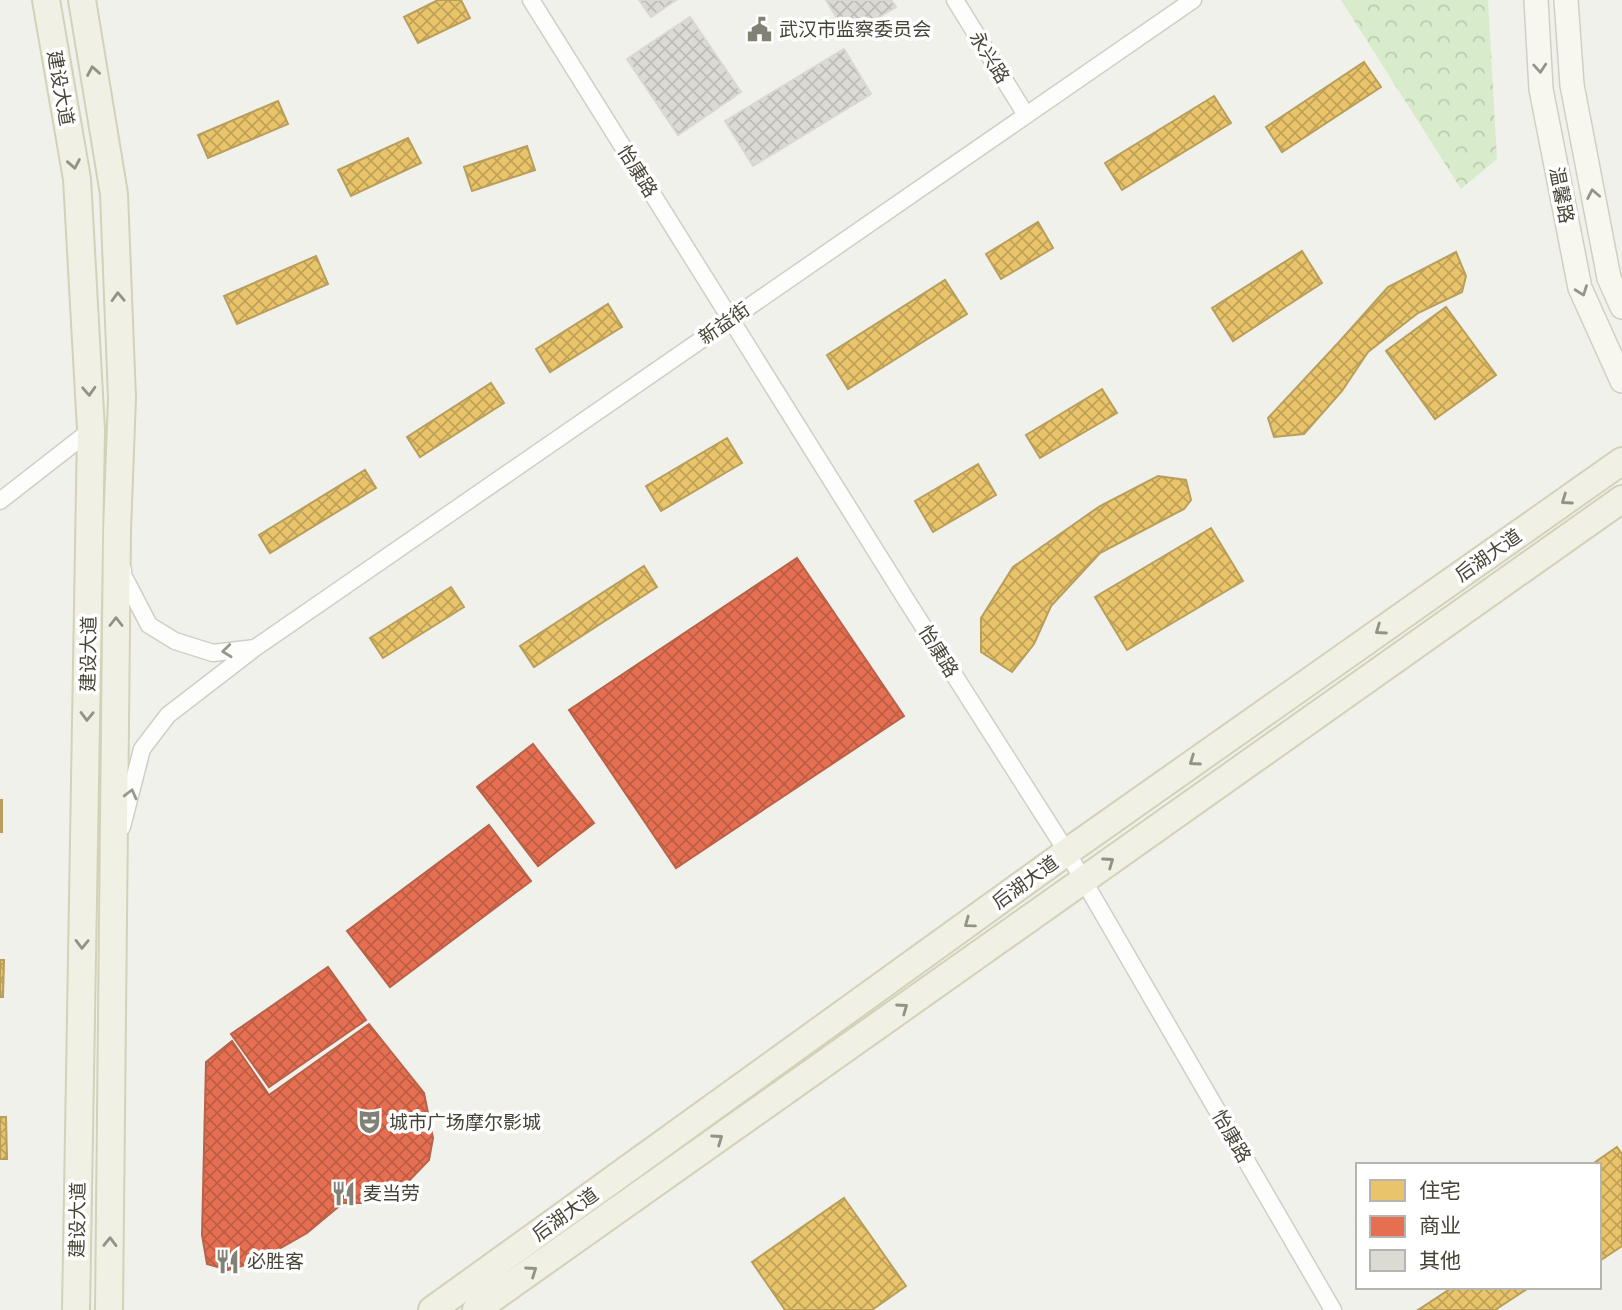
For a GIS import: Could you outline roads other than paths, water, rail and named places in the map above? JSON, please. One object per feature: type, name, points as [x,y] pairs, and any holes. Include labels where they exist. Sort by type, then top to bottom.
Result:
[{"type":"main road","name":"建设大道","points":[[46,0],[77,178],[91,430],[76,1310]]},
{"type":"main road","name":"建设大道","points":[[82,0],[114,194],[122,398],[117,530],[109,1310]]},
{"type":"main road","name":"温馨路","points":[[1536,0],[1541,89],[1580,288],[1622,381]]},
{"type":"main road","name":"温馨路","points":[[1566,0],[1572,85],[1609,278],[1622,307]]},
{"type":"main road","name":"后湖大道","points":[[432,1310],[1067,852],[1622,461]]},
{"type":"main road","name":"后湖大道","points":[[476,1310],[1622,499]]},
{"type":"street","name":"怡康路","points":[[531,0],[1067,852],[1333,1310]]},
{"type":"street","name":"永兴路","points":[[955,0],[1026,115]]},
{"type":"street","name":"新益街","points":[[114,860],[142,749],[168,715],[256,648],[1193,0]]},
{"type":"street","points":[[0,501],[91,430]]},
{"type":"street","points":[[117,530],[123,575],[149,625],[175,641],[214,653],[256,648]]},
{"type":"place","name":"武汉市监察委员会","points":[[759,29]]},
{"type":"place","name":"城市广场摩尔影城","points":[[369,1122]]},
{"type":"place","name":"麦当劳","points":[[343,1193]]},
{"type":"place","name":"必胜客","points":[[227,1261]]}]
